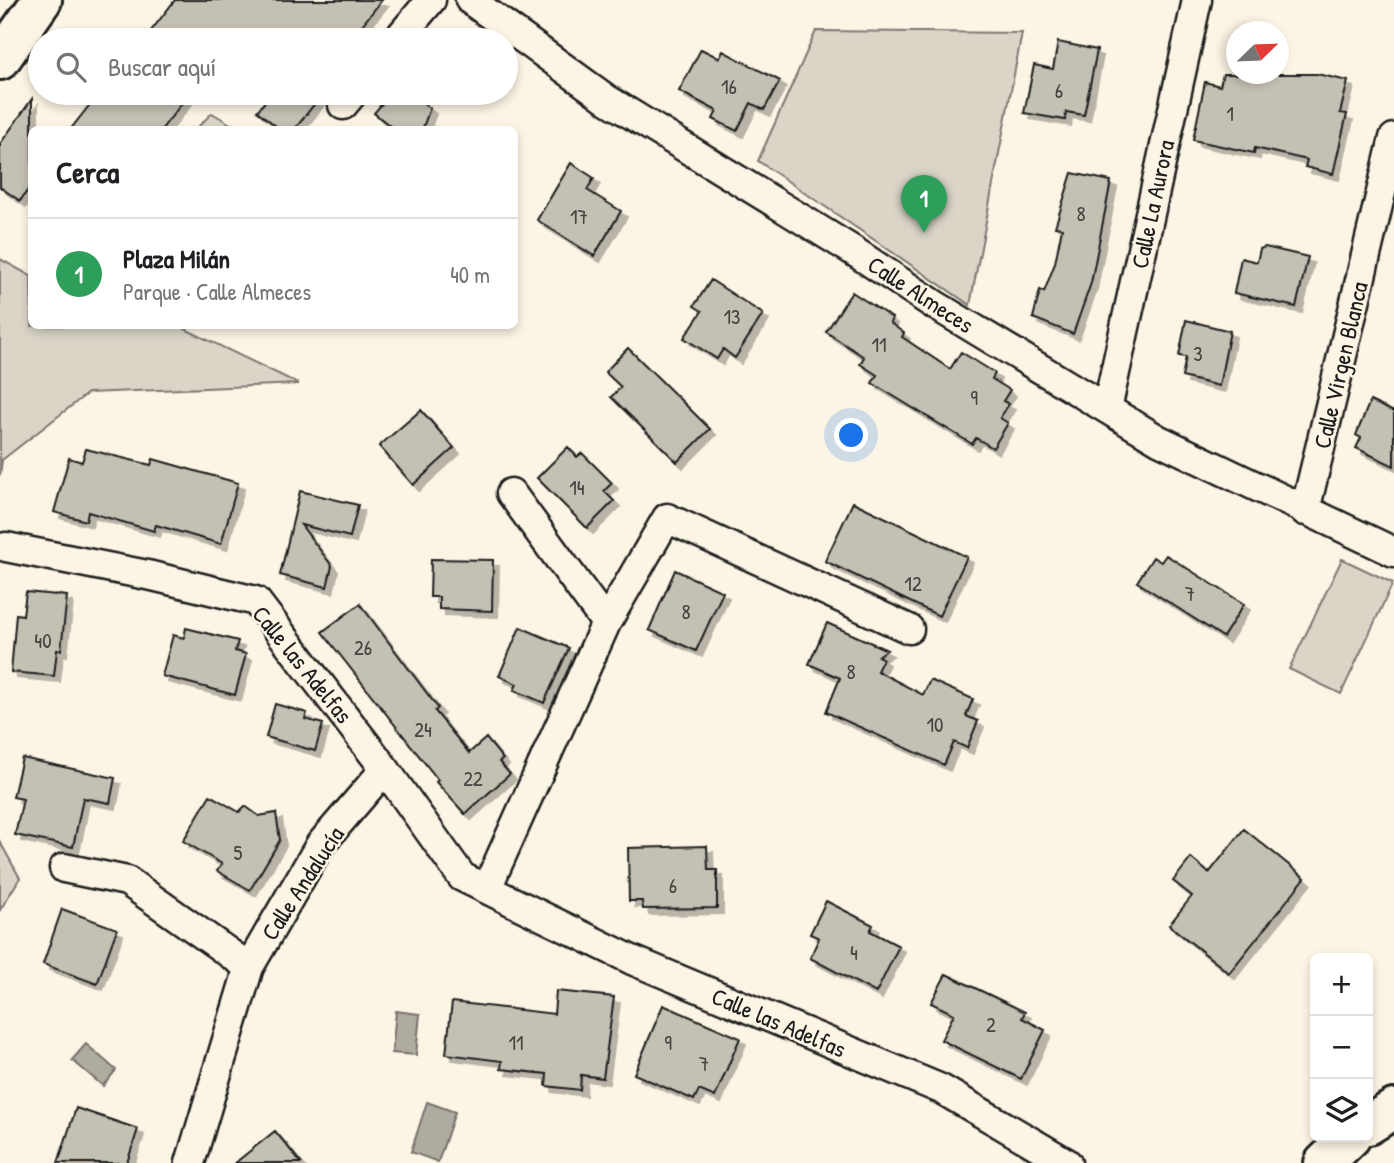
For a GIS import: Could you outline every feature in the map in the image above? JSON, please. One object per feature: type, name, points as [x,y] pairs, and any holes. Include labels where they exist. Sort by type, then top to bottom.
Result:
[{"type":"street","points":[[0,60],[42,0]]},
{"type":"street","points":[[407,28],[431,0]]},
{"type":"street","name":"Calle Almeces","points":[[470,0],[509,28]]},
{"type":"street","name":"Calle La Aurora","points":[[1107,408],[1197,0]]},
{"type":"street","name":"Calle Almeces","points":[[518,35],[608,100],[852,250],[935,305],[1159,440],[1394,552]]},
{"type":"street","name":"Calle Virgen Blanca","points":[[1305,511],[1394,138]]},
{"type":"street","points":[[511,493],[606,623]]},
{"type":"street","points":[[487,888],[606,623],[667,518],[909,629]]},
{"type":"street","name":"Calle las Adelfas","points":[[6,547],[152,576],[256,601],[385,769],[462,877],[632,960],[941,1089],[1067,1163]]},
{"type":"street","name":"Calle Andalucía","points":[[190,1163],[249,967],[320,845],[385,769]]},
{"type":"street","name":"Calle Andalucía","points":[[64,868],[127,881],[249,967]]},
{"type":"street","points":[[1373,1122],[1394,1109]]},
{"type":"street","points":[[1324,1163],[1346,1142]]},
{"type":"shaded area","points":[[816,31],[1022,33],[970,305],[758,161]]},
{"type":"shaded area","points":[[212,113],[234,126],[199,126]]},
{"type":"shaded area","points":[[0,259],[28,274],[28,329],[185,329],[299,384],[88,393],[2,460],[0,475]]},
{"type":"shaded area","points":[[1342,559],[1393,583],[1341,694],[1289,669]]},
{"type":"shaded area","points":[[0,842],[20,878],[0,910]]},
{"type":"shaded area","points":[[396,1011],[420,1014],[416,1055],[392,1053]]},
{"type":"shaded area","points":[[86,1044],[116,1070],[103,1086],[72,1060]]},
{"type":"shaded area","points":[[427,1102],[455,1112],[438,1162],[411,1152]]},
{"type":"building","points":[[175,0],[382,0],[360,28],[153,28]]},
{"type":"building","points":[[1058,42],[1097,50],[1084,115],[1066,112],[1065,120],[1024,113],[1034,65],[1053,69]]},
{"type":"building","points":[[701,49],[719,58],[723,51],[780,81],[764,110],[751,103],[737,131],[713,119],[717,111],[679,91]]},
{"type":"building","points":[[1223,74],[1226,74],[1226,84],[1289,84],[1289,74],[1317,74],[1348,81],[1340,113],[1347,114],[1333,174],[1305,167],[1307,160],[1255,148],[1254,153],[1193,140],[1205,82],[1220,86]]},
{"type":"building","points":[[28,105],[32,105],[32,126],[28,126],[28,190],[20,201],[0,187],[0,144]]},
{"type":"building","points":[[90,105],[181,105],[164,126],[73,126]]},
{"type":"building","points":[[262,105],[314,105],[297,126],[276,126],[257,111]]},
{"type":"building","points":[[381,105],[426,105],[430,108],[423,126],[390,126],[374,113]]},
{"type":"building","points":[[571,163],[594,178],[587,190],[621,211],[594,256],[537,220]]},
{"type":"building","points":[[1072,173],[1111,181],[1091,283],[1073,334],[1033,318],[1040,290],[1044,292],[1055,263],[1062,228],[1055,227]]},
{"type":"building","points":[[1265,247],[1308,257],[1296,307],[1234,293],[1241,258],[1257,262],[1260,249]]},
{"type":"building","points":[[711,280],[763,314],[735,358],[723,349],[717,359],[684,338],[702,311],[694,306]]},
{"type":"building","points":[[852,292],[892,318],[890,323],[904,333],[902,337],[950,369],[961,352],[995,373],[992,379],[1010,390],[1003,401],[1009,404],[1000,418],[1008,423],[993,448],[976,438],[972,444],[872,383],[877,375],[860,364],[864,357],[826,332]]},
{"type":"building","points":[[1186,320],[1230,331],[1219,386],[1182,377],[1186,357],[1179,356]]},
{"type":"building","points":[[628,348],[710,429],[677,462],[611,397],[621,387],[605,372]]},
{"type":"building","points":[[1370,401],[1394,412],[1394,466],[1356,448],[1361,438],[1356,435]]},
{"type":"building","points":[[421,410],[454,448],[413,485],[379,446]]},
{"type":"building","points":[[568,447],[577,457],[582,453],[612,483],[604,491],[614,501],[587,528],[537,478]]},
{"type":"building","points":[[86,449],[151,465],[153,459],[238,483],[221,544],[156,525],[154,531],[88,512],[86,521],[54,512],[69,458],[82,462]]},
{"type":"building","points":[[300,491],[358,505],[350,537],[301,525],[332,566],[327,587],[280,575]]},
{"type":"building","points":[[853,502],[967,557],[939,616],[825,561]]},
{"type":"building","points":[[1166,555],[1244,604],[1223,637],[1137,582],[1153,557],[1161,562]]},
{"type":"building","points":[[431,559],[493,560],[492,611],[439,609],[439,597],[430,597]]},
{"type":"building","points":[[675,570],[723,592],[696,651],[649,630]]},
{"type":"building","points":[[26,592],[67,596],[61,650],[57,650],[54,676],[11,672],[16,614],[23,615]]},
{"type":"building","points":[[360,604],[438,708],[435,711],[469,753],[486,738],[503,759],[499,762],[510,774],[465,814],[436,782],[438,780],[322,632]]},
{"type":"building","points":[[827,623],[887,650],[878,656],[883,659],[877,671],[923,695],[930,680],[973,699],[966,716],[978,721],[967,748],[954,742],[944,765],[826,712],[840,678],[809,664]]},
{"type":"building","points":[[520,627],[569,648],[544,703],[514,690],[517,684],[499,676]]},
{"type":"building","points":[[186,628],[238,641],[235,651],[246,654],[235,695],[162,676],[173,635],[184,638]]},
{"type":"building","points":[[275,704],[307,713],[305,719],[323,724],[315,751],[266,737]]},
{"type":"building","points":[[22,758],[115,778],[110,803],[83,798],[73,847],[15,835],[23,799],[13,797]]},
{"type":"building","points":[[210,795],[239,812],[245,806],[259,816],[276,813],[280,840],[250,890],[217,871],[222,864],[183,841]]},
{"type":"building","points":[[1244,829],[1305,878],[1229,973],[1169,925],[1192,896],[1173,881],[1191,858],[1209,873]]},
{"type":"building","points":[[707,846],[708,870],[717,870],[717,908],[643,909],[642,901],[629,901],[628,848]]},
{"type":"building","points":[[826,901],[873,925],[870,931],[899,946],[876,993],[810,958],[819,938],[810,934]]},
{"type":"building","points":[[62,909],[117,929],[97,984],[43,964]]},
{"type":"building","points":[[946,974],[1025,1012],[1022,1018],[1045,1030],[1021,1079],[941,1040],[954,1014],[931,1003]]},
{"type":"building","points":[[556,991],[614,997],[603,1078],[581,1075],[580,1090],[546,1086],[547,1074],[501,1069],[502,1061],[446,1054],[452,1002],[554,1014]]},
{"type":"building","points":[[663,1005],[740,1038],[715,1097],[699,1090],[694,1100],[634,1074]]},
{"type":"building","points":[[76,1108],[138,1129],[127,1163],[58,1163]]},
{"type":"building","points":[[275,1131],[301,1163],[235,1163]]},
{"type":"place","name":"Plaza Milán","points":[[924,233]]}]
